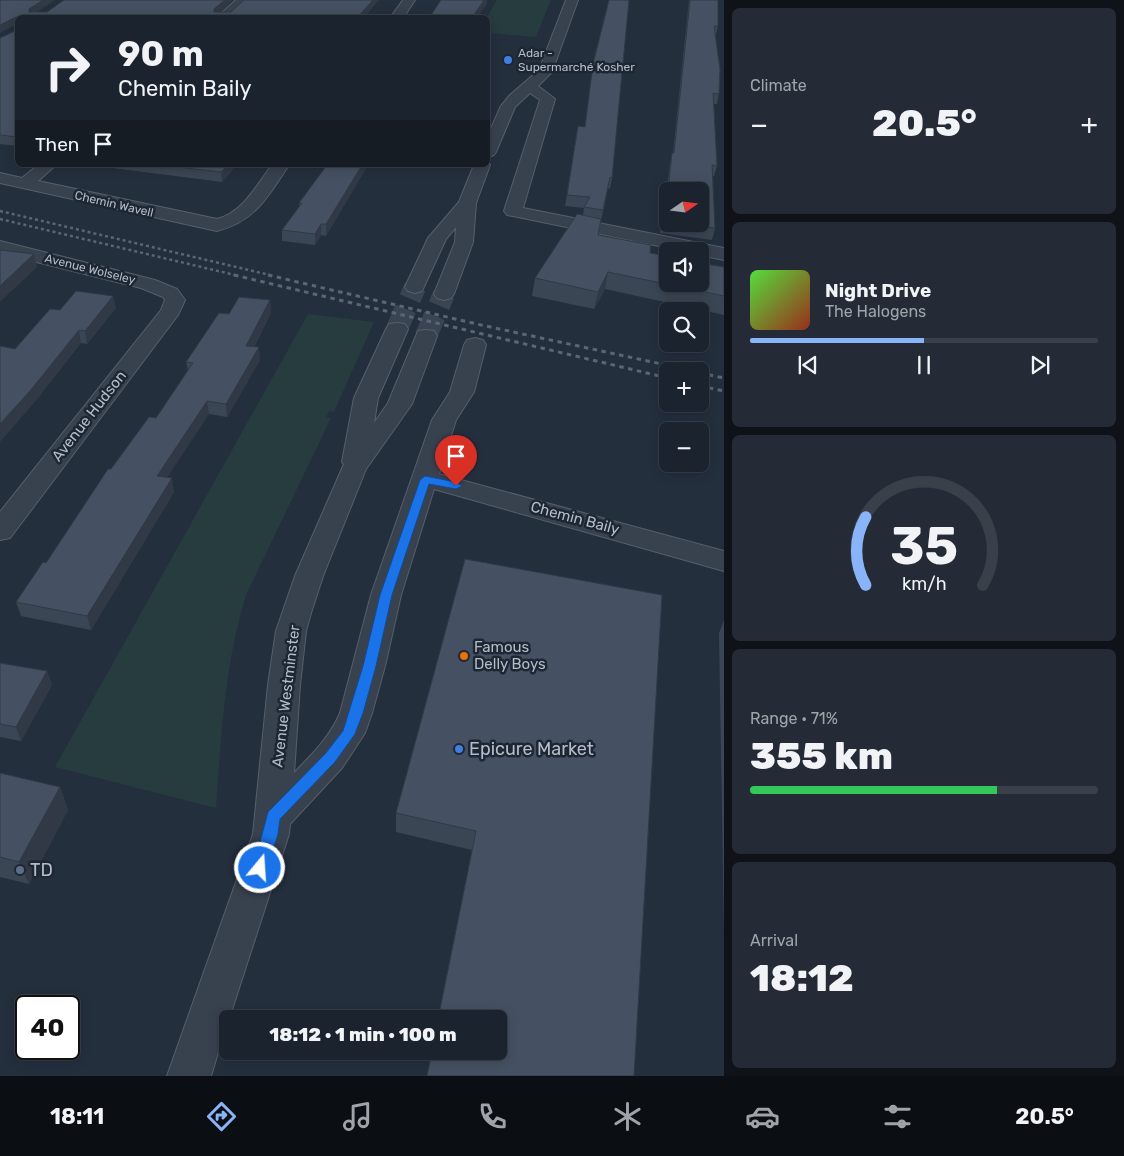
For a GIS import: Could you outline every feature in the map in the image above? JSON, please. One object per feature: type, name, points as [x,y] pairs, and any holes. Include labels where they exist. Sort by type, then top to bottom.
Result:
[{"type":"street","points":[[226,15],[243,0]]},
{"type":"street","points":[[398,15],[409,0]]},
{"type":"street","points":[[490,147],[508,106],[545,72],[572,0]]},
{"type":"street","points":[[529,86],[548,100],[513,211],[724,254]]},
{"type":"street","points":[[24,184],[45,167]]},
{"type":"street","name":"Chemin Wavell","points":[[0,178],[209,225],[228,223],[243,213],[279,167]]},
{"type":"street","points":[[415,288],[437,238],[466,203],[481,167]]},
{"type":"street","points":[[444,294],[464,242],[466,203]]},
{"type":"street","name":"Avenue Wolseley","points":[[0,247],[148,284],[170,292],[175,300]]},
{"type":"street","name":"Avenue Hudson","points":[[0,531],[171,311],[175,300]]},
{"type":"street","name":"Avenue Westminster","points":[[189,1076],[266,851],[274,816],[284,685],[291,631],[309,576],[354,468],[366,398],[397,328]]},
{"type":"street","name":"Avenue Westminster","points":[[354,468],[400,404],[426,336]]},
{"type":"street","points":[[274,816],[330,758],[348,734],[370,666],[386,595],[444,420],[462,392],[475,345]]},
{"type":"street","name":"Chemin Baily","points":[[425,480],[456,486],[724,561]]},
{"type":"green space","points":[[497,0],[551,0],[536,37],[490,33],[490,15],[488,15]]},
{"type":"green space","points":[[308,314],[374,322],[334,412],[329,411],[326,417],[331,418],[246,595],[233,647],[225,700],[216,808],[55,767]]},
{"type":"building","points":[[0,0],[43,0],[29,9],[29,12],[47,12],[64,0],[225,0],[214,9],[214,12],[231,12],[244,0],[373,0],[360,15],[15,15],[15,18],[0,25]]},
{"type":"building","points":[[441,0],[484,0],[474,15],[431,15]]},
{"type":"building","points":[[609,0],[629,0],[612,178],[610,177],[603,210],[584,207],[590,197],[567,195],[578,126],[585,127],[593,64]]},
{"type":"building","points":[[690,0],[718,0],[718,26],[714,26],[720,69],[719,94],[713,93],[717,166],[712,165],[715,228],[709,227],[709,182],[669,182],[672,153],[674,153]]},
{"type":"building","points":[[15,31],[15,137],[0,135],[0,38]]},
{"type":"building","points":[[177,167],[226,167],[221,172]]},
{"type":"building","points":[[326,167],[361,167],[326,224],[321,224],[315,234],[282,230],[302,203],[299,203]]},
{"type":"building","points":[[577,214],[601,219],[598,235],[651,245],[650,253],[659,254],[659,283],[608,272],[598,292],[535,278]]},
{"type":"building","points":[[0,250],[34,254],[0,286]]},
{"type":"building","points":[[709,264],[724,267],[724,296],[705,292],[709,292]]},
{"type":"building","points":[[76,291],[113,296],[85,331],[79,330],[30,391],[0,424],[0,346],[15,349],[50,309],[60,310]]},
{"type":"building","points":[[239,297],[270,300],[246,346],[259,347],[226,404],[207,401],[157,476],[172,478],[87,616],[16,602],[43,562],[46,563],[108,469],[111,469],[149,417],[156,418],[193,363],[186,362],[219,313],[229,314]]},
{"type":"building","points":[[465,559],[662,595],[634,1076],[427,1076],[430,1060],[507,1060],[507,1010],[440,1010],[476,831],[396,813]]},
{"type":"building","points":[[0,663],[47,671],[16,727],[0,724]]},
{"type":"building","points":[[0,773],[60,787],[19,862],[0,857]]},
{"type":"tunnel","points":[[397,329],[415,287]]},
{"type":"tunnel","points":[[426,336],[444,294]]},
{"type":"railway","points":[[0,211],[274,276]]},
{"type":"railway","points":[[0,219],[239,276]]},
{"type":"railway","points":[[234,275],[659,376]]},
{"type":"railway","points":[[268,275],[481,325],[659,363]]},
{"type":"railway","points":[[709,375],[724,378]]},
{"type":"railway","points":[[709,388],[724,391]]},
{"type":"place","name":"Adar - Supermarché Kosher","points":[[508,60]]},
{"type":"place","name":"Famous Delly Boys","points":[[464,656]]},
{"type":"place","name":"Epicure Market","points":[[459,749]]},
{"type":"place","name":"TD","points":[[20,870]]},
{"type":"route","points":[[260,868],[271,834],[274,816],[340,748],[348,734],[370,666],[386,595],[425,480],[456,486]]}]
